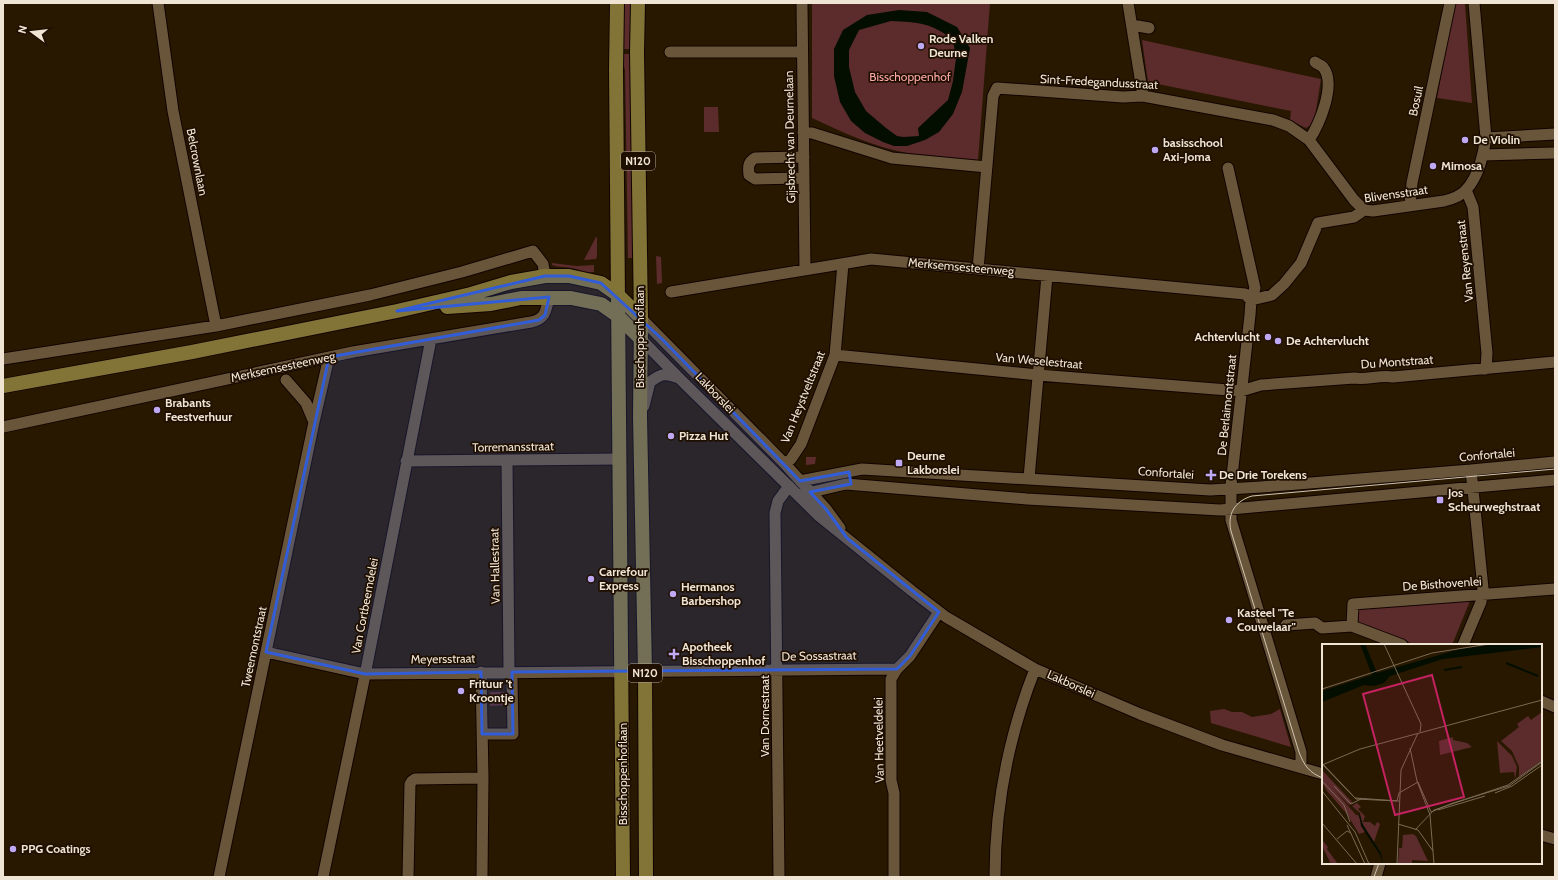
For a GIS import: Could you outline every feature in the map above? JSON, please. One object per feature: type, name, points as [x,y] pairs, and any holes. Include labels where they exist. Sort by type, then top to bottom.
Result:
[{"type":"main road","name":"Bisschoppenhoflaan","points":[[617,3],[616,77],[623,877]]},
{"type":"main road","name":"Bisschoppenhoflaan","points":[[638,3],[637,52],[641,318],[640,416],[645,671],[646,877]]},
{"type":"main road","points":[[3,386],[192,352],[397,311],[471,294],[511,282],[545,276],[569,276],[601,283],[618,295]]},
{"type":"main road","name":"Lakborslei","points":[[618,295],[641,318]]},
{"type":"main road","points":[[397,311],[491,304],[521,298],[571,298],[601,304],[618,316],[640,338]]},
{"type":"street","name":"Belcrownlaan","points":[[158,3],[173,111],[216,326]]},
{"type":"street","name":"Gijsbrecht van Deurnelaan","points":[[802,3],[805,270]]},
{"type":"street","points":[[1128,3],[1143,96]]},
{"type":"street","name":"Bosuil","points":[[1410,205],[1412,183],[1450,3]]},
{"type":"street","points":[[1466,190],[1475,176],[1484,155],[1486,138],[1474,3]]},
{"type":"street","points":[[1132,25],[1149,28]]},
{"type":"street","points":[[670,52],[802,52]]},
{"type":"street","points":[[1309,140],[1321,118],[1328,84],[1327,75],[1322,67],[1315,62]]},
{"type":"street","name":"Sint-Fredegandusstraat","points":[[978,269],[993,96],[997,88],[1123,97],[1143,96],[1273,120],[1296,130],[1309,140],[1354,200],[1364,210]]},
{"type":"street","points":[[803,132],[812,133],[886,157],[903,160],[987,167]]},
{"type":"street","points":[[1486,138],[1555,134]]},
{"type":"street","points":[[1484,155],[1555,153]]},
{"type":"street","points":[[804,157],[755,158],[750,161],[748,167],[749,175],[755,179],[804,178]]},
{"type":"street","name":"De Berlaimontstraat","points":[[1228,168],[1255,288],[1251,300],[1241,391],[1231,488],[1231,520],[1242,561],[1301,752],[1301,768]]},
{"type":"street","name":"Blivensstraat","points":[[1251,300],[1272,295],[1302,264],[1318,223],[1354,217],[1364,210],[1373,212],[1455,198],[1466,190]]},
{"type":"street","name":"Van Reyenstraat","points":[[1466,190],[1473,207],[1487,353],[1486,369]]},
{"type":"street","points":[[3,359],[216,326],[370,295],[462,272],[533,251],[543,264],[545,276]]},
{"type":"street","name":"Merksemsesteenweg","points":[[670,292],[872,259],[1245,294],[1251,300]]},
{"type":"street","name":"Van Heystveltstraat","points":[[785,464],[791,459],[801,444],[835,355],[843,264]]},
{"type":"street","points":[[1029,478],[1046,276]]},
{"type":"street","name":"Merksemsesteenweg","points":[[3,427],[329,357],[539,320],[544,315],[550,297]]},
{"type":"street","name":"Lakborslei","points":[[641,318],[785,464],[826,509],[847,538]]},
{"type":"street","name":"Lakborslei","points":[[640,338],[819,516],[937,614],[1034,672],[1179,730],[1222,745],[1322,774]]},
{"type":"street","name":"Van Cortbeemdelei","points":[[323,877],[365,674],[431,339]]},
{"type":"street","name":"Van Weselestraat","points":[[835,355],[1038,375],[1241,391]]},
{"type":"street","name":"Tweemontstraat","points":[[219,877],[314,422],[329,357]]},
{"type":"street","name":"Du Montstraat","points":[[1241,391],[1261,385],[1354,378],[1361,379],[1373,378],[1377,376],[1392,377],[1555,362]]},
{"type":"street","name":"Lakborslei","points":[[640,416],[647,400],[650,382],[662,375],[668,374],[679,378]]},
{"type":"street","points":[[286,380],[306,403],[314,422]]},
{"type":"street","points":[[702,400],[712,390]]},
{"type":"street","name":"Torremansstraat","points":[[406,461],[620,459]]},
{"type":"street","name":"Van Hallestraat","points":[[482,734],[513,734],[512,680],[509,672],[507,460]]},
{"type":"street","name":"Confortalei","points":[[800,481],[862,469],[1210,490],[1555,462]]},
{"type":"street","points":[[1463,644],[1480,602],[1483,588],[1471,470]]},
{"type":"street","points":[[849,472],[851,484]]},
{"type":"street","points":[[799,496],[831,487],[851,484],[1027,499],[1205,510],[1231,510],[1555,480]]},
{"type":"street","name":"Van Dornestraat","points":[[779,877],[778,669],[775,513],[778,501],[789,486]]},
{"type":"street","name":"De Bisthovenlei","points":[[1352,626],[1353,604],[1482,595],[1555,588]]},
{"type":"street","name":"Van Heetveldelei","points":[[894,877],[894,793],[891,780],[891,679],[897,669],[910,656],[937,614]]},
{"type":"street","points":[[1286,625],[1315,623],[1322,628],[1352,626],[1399,644]]},
{"type":"street","name":"Meyersstraat","points":[[266,652],[365,674],[622,671]]},
{"type":"street","name":"De Sossastraat","points":[[645,671],[897,669]]},
{"type":"street","points":[[622,671],[645,671]]},
{"type":"street","points":[[481,672],[483,778],[482,877]]},
{"type":"street","points":[[995,877],[998,822],[1006,766],[1018,718],[1034,672]]},
{"type":"street","points":[[1542,701],[1555,707]]},
{"type":"street","points":[[408,877],[410,784],[412,781],[415,779],[483,778]]},
{"type":"street","points":[[1542,835],[1555,839]]},
{"type":"street","points":[[1376,877],[1380,864]]},
{"type":"highlighted area","points":[[545,276],[569,276],[601,283],[662,339],[800,481],[849,472],[851,484],[810,492],[826,509],[847,538],[939,612],[910,656],[897,669],[512,672],[513,734],[482,734],[481,672],[365,674],[266,652],[329,357],[539,320],[545,315],[549,297],[397,311]]},
{"type":"green space","points":[[621,3],[632,3],[631,49],[620,49]]},
{"type":"green space","name":"Bisschoppenhof","points":[[812,3],[990,3],[978,160],[934,157],[882,147],[835,129],[812,118]]},
{"type":"green space","points":[[1455,3],[1465,3],[1472,103],[1437,98]]},
{"type":"green space","points":[[1142,40],[1321,79],[1314,123],[1306,128],[1290,120],[1291,111],[1148,82]]},
{"type":"green space","points":[[620,54],[632,54],[635,258],[628,258],[625,70]]},
{"type":"green space","points":[[704,107],[718,107],[719,132],[704,132]]},
{"type":"green space","points":[[596,237],[596,259],[584,260]]},
{"type":"green space","points":[[656,256],[661,257],[662,283],[657,284]]},
{"type":"green space","points":[[552,263],[576,266],[594,265],[594,272],[585,273],[572,268],[552,265]]},
{"type":"green space","points":[[806,457],[816,457],[815,464],[806,465]]},
{"type":"green space","points":[[775,458],[804,489],[800,492],[770,463]]},
{"type":"green space","points":[[1467,476],[1312,489],[1312,487]]},
{"type":"green space","points":[[1470,601],[1452,644],[1413,644],[1357,622],[1359,609]]},
{"type":"green space","points":[[490,692],[508,692],[508,705],[490,706]]},
{"type":"green space","points":[[1224,709],[1232,712],[1242,712],[1252,717],[1271,714],[1280,709],[1291,747],[1211,723],[1210,711]]},
{"type":"shaded area","points":[[899,10],[927,12],[957,27],[970,48],[962,92],[953,114],[939,132],[925,140],[907,146],[894,146],[883,142],[865,133],[851,121],[840,102],[834,76],[834,49],[843,30],[867,15]],"holes":[[[891,21],[924,24],[945,34],[953,40],[956,58],[953,81],[948,100],[918,128],[919,136],[897,136],[866,111],[855,92],[849,67],[849,50],[859,30]]]},
{"type":"tram line","points":[[1322,778],[1314,774],[1308,768],[1299,752],[1231,531],[1231,514],[1237,505],[1241,501],[1252,496],[1555,469]]},
{"type":"tram line","points":[[1374,877],[1379,864]]},
{"type":"place","name":"Rode Valken Deurne","points":[[921,46]]},
{"type":"place","name":"De Violin","points":[[1465,140]]},
{"type":"place","name":"basisschool Axi-Joma","points":[[1155,150]]},
{"type":"place","name":"Mimosa","points":[[1433,166]]},
{"type":"place","name":"Achtervlucht","points":[[1268,337]]},
{"type":"place","name":"De Achtervlucht","points":[[1278,341]]},
{"type":"place","name":"Brabants Feestverhuur","points":[[157,410]]},
{"type":"place","name":"Pizza Hut","points":[[671,436]]},
{"type":"place","name":"Deurne Lakborslei","points":[[899,463]]},
{"type":"place","name":"De Drie Torekens","points":[[1211,475]]},
{"type":"place","name":"Jos Scheurweghstraat","points":[[1440,500]]},
{"type":"place","name":"Carrefour Express","points":[[591,579]]},
{"type":"place","name":"Hermanos Barbershop","points":[[673,594]]},
{"type":"place","name":"Kasteel \"Te Couwelaar\"","points":[[1229,620]]},
{"type":"place","name":"Apotheek Bisschoppenhof","points":[[674,654]]},
{"type":"place","name":"Frituur 't Kroontje","points":[[461,691]]},
{"type":"place","name":"PPG Coatings","points":[[13,849]]}]
